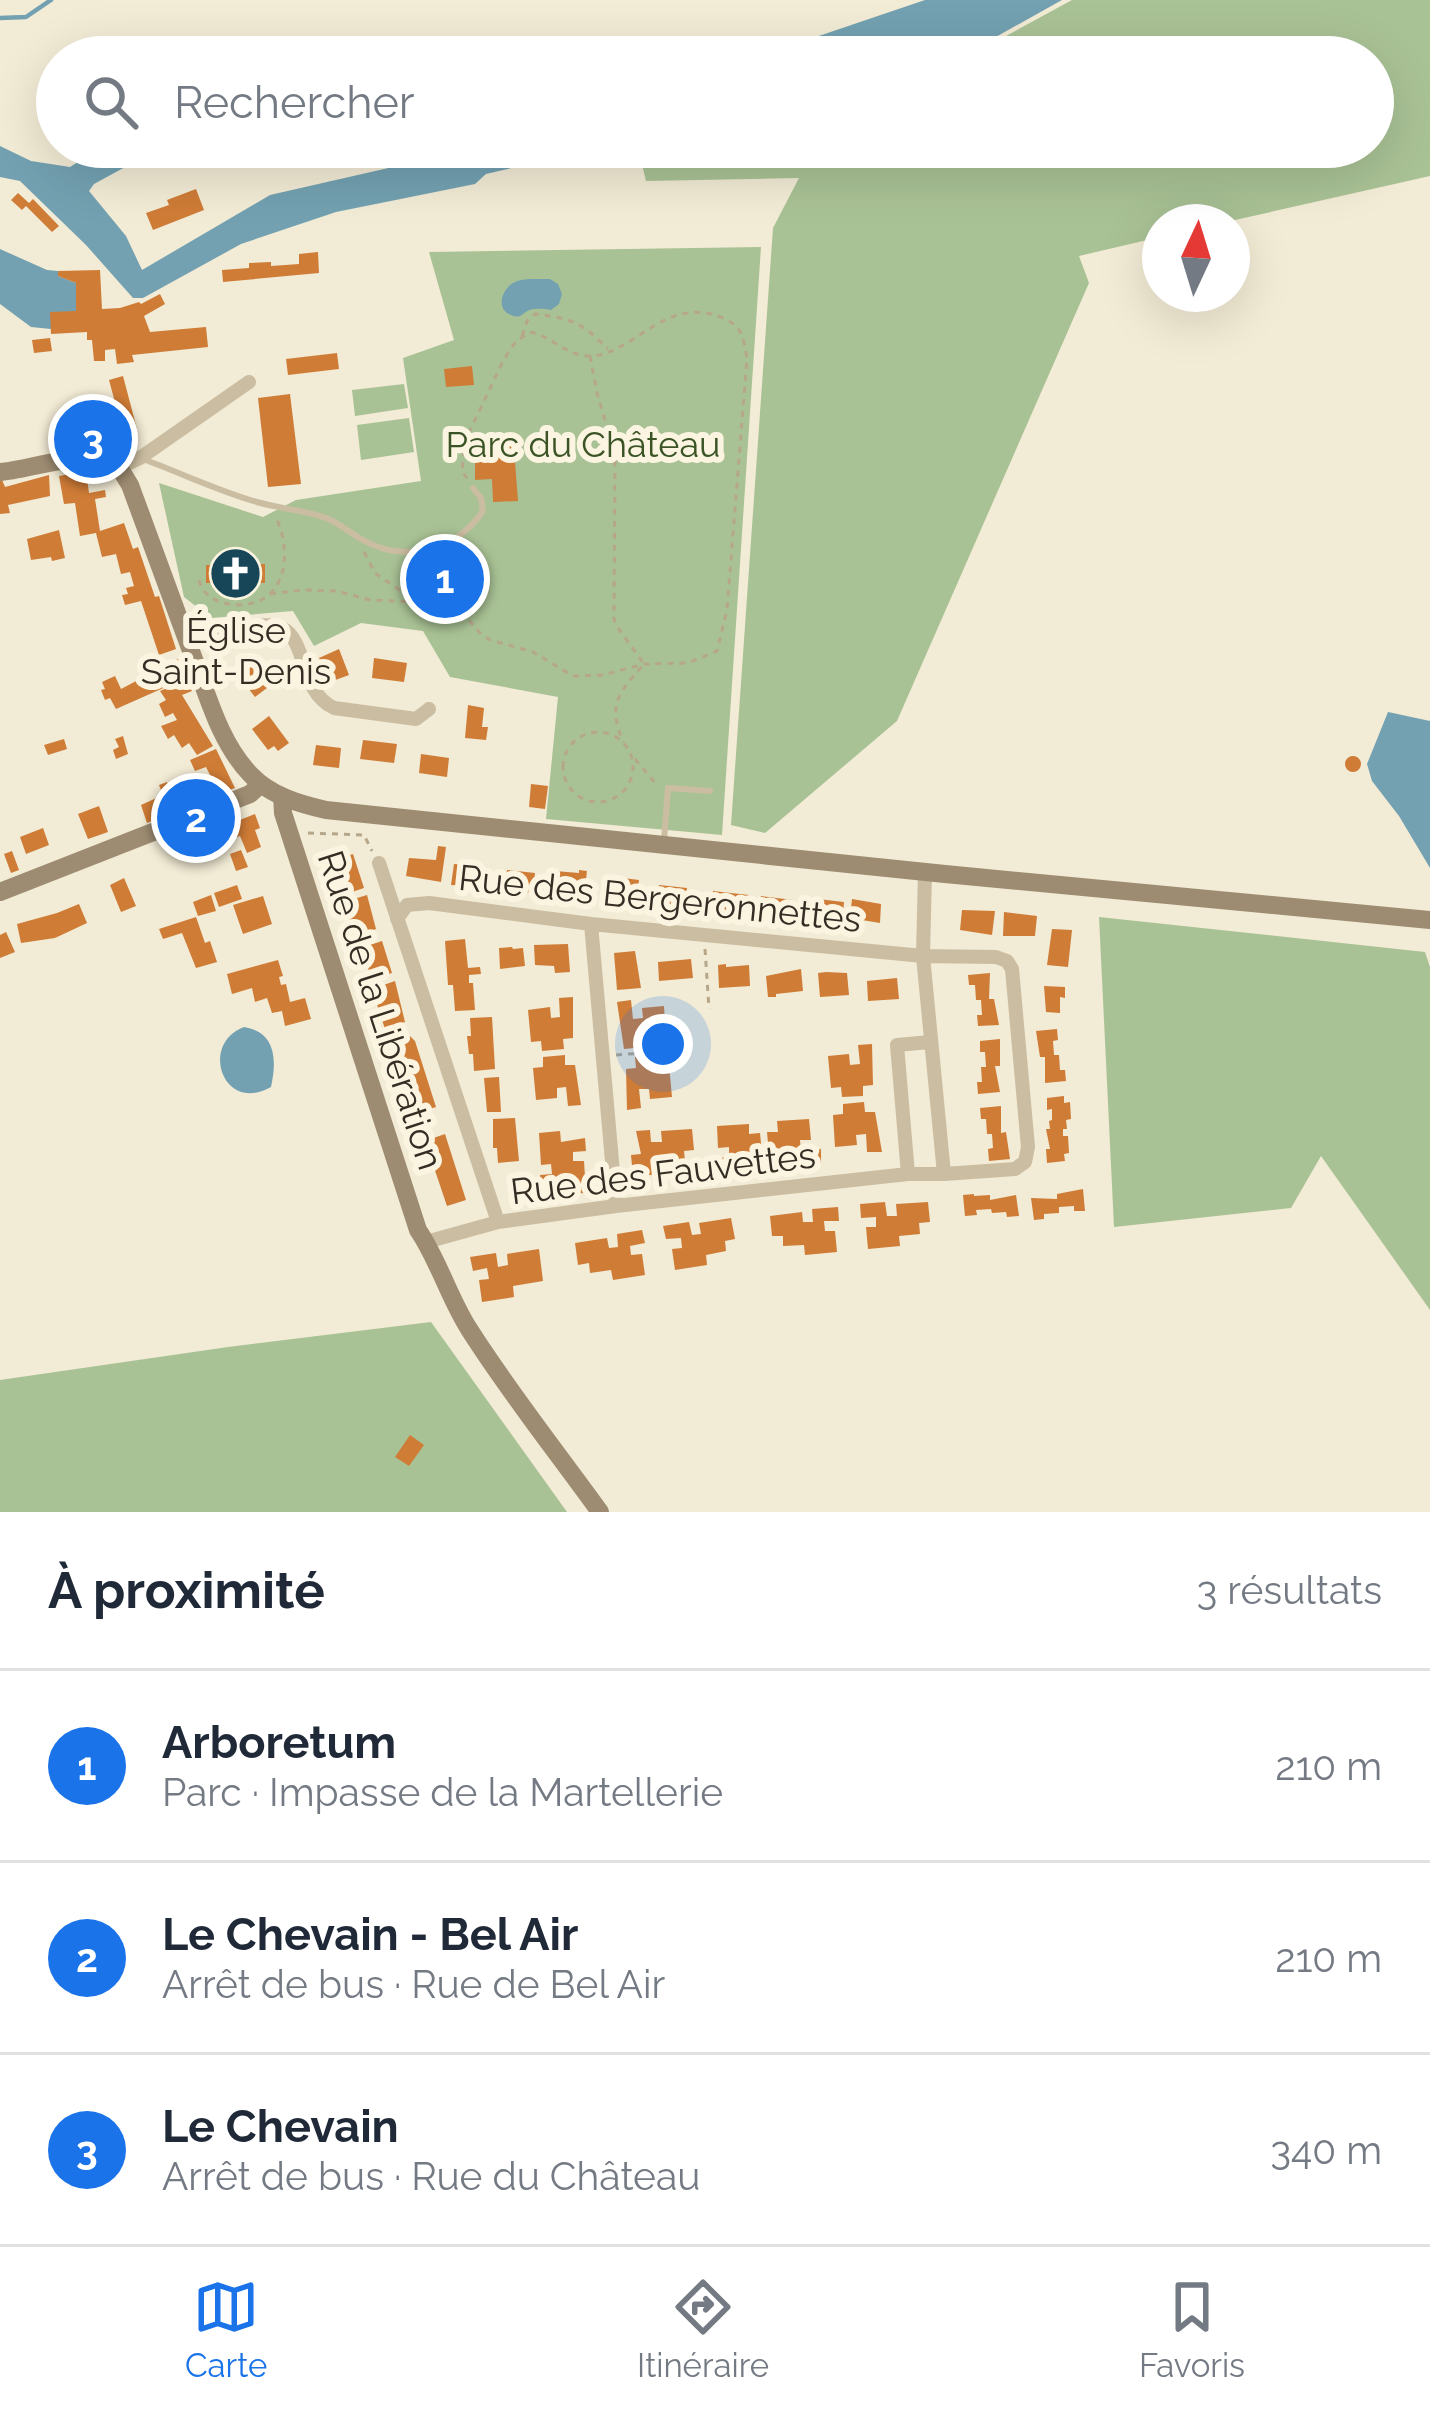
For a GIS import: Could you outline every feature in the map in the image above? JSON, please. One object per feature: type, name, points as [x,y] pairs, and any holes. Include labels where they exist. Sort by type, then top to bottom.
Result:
[{"type":"street","points":[[119,468],[249,382]]},
{"type":"street","points":[[0,472],[76,458],[108,461],[119,468],[130,484],[229,745],[261,784],[326,810],[1430,920]]},
{"type":"street","points":[[185,635],[280,627],[291,635],[317,697],[325,704],[416,719],[428,709]]},
{"type":"street","points":[[0,892],[250,794],[261,784]]},
{"type":"street","name":"Rue de la Libération","points":[[282,796],[289,832],[418,1230],[469,1329],[600,1512]]},
{"type":"street","points":[[379,863],[498,1222]]},
{"type":"street","points":[[925,872],[923,956],[944,1174]]},
{"type":"street","name":"Rue des Bergeronnettes","points":[[397,919],[407,905],[429,903],[591,924],[1007,961],[1012,969],[1028,1148],[1025,1162],[1015,1169],[944,1174]]},
{"type":"street","points":[[591,924],[616,1206]]},
{"type":"street","points":[[908,1174],[897,1045],[930,1042]]},
{"type":"street","name":"Rue des Fauvettes","points":[[426,1242],[498,1222],[616,1206],[944,1174]]},
{"type":"lane","points":[[140,458],[260,502],[323,516],[361,539],[396,551],[434,550],[474,525],[483,511],[473,488]]},
{"type":"lane","points":[[663,844],[668,788],[710,791]]},
{"type":"path","points":[[199,580],[201,590],[226,603],[257,602],[270,594],[303,590],[447,605],[490,640],[533,652],[574,676],[688,662],[717,651],[727,610],[747,358],[739,330],[721,316],[703,312],[666,318],[590,356],[529,332],[504,359],[465,441],[462,472],[473,488]]},
{"type":"path","points":[[522,337],[535,314],[550,316],[575,321],[609,350]]},
{"type":"path","points":[[590,356],[615,454],[614,619],[644,664]]},
{"type":"path","points":[[260,502],[274,515],[286,545],[284,563],[270,594]]},
{"type":"path","points":[[361,539],[375,573],[417,602]]},
{"type":"path","points":[[622,742],[614,708],[618,694],[644,664]]},
{"type":"path","points":[[632,755],[632,778],[618,796],[597,802],[576,794],[568,785],[564,762],[574,742],[595,732],[622,742],[653,782],[668,788]]},
{"type":"path","points":[[289,832],[364,835],[379,863]]},
{"type":"path","points":[[704,935],[709,1009]]},
{"type":"path","points":[[603,1056],[682,1050]]},
{"type":"green space","points":[[1072,0],[1430,0],[1430,176],[1250,217],[1250,204],[1142,204],[1142,241],[1079,256],[1089,283],[897,721],[765,833],[731,825],[773,228],[799,178],[646,181],[643,168],[1394,168],[1394,36],[1006,36]]},
{"type":"green space","name":"Parc du Château","points":[[761,247],[722,835],[546,819],[558,697],[450,677],[423,631],[361,623],[314,646],[293,611],[211,618],[184,597],[159,483],[263,517],[296,500],[421,481],[403,358],[454,340],[429,252]]},
{"type":"green space","points":[[404,384],[408,408],[355,416],[352,390]]},
{"type":"green space","points":[[409,418],[414,452],[361,460],[357,425]]},
{"type":"green space","points":[[1099,917],[1425,952],[1430,967],[1430,1310],[1321,1156],[1291,1208],[1114,1227]]},
{"type":"green space","points":[[431,1322],[567,1512],[0,1512],[0,1380]]},
{"type":"water","points":[[925,0],[1062,0],[998,36],[819,36]]},
{"type":"water","points":[[0,146],[36,162],[36,168],[123,168],[89,191],[126,236],[142,270],[270,195],[388,168],[512,168],[486,174],[475,184],[336,212],[241,244],[143,298],[133,298],[20,181],[0,177]]},
{"type":"water","points":[[0,249],[58,271],[58,276],[76,283],[76,311],[51,329],[31,327],[0,304]]},
{"type":"water","points":[[550,279],[562,294],[551,310],[532,309],[517,317],[503,308],[507,288],[517,281]]},
{"type":"water","points":[[1388,712],[1430,721],[1430,868],[1372,781],[1367,764]]},
{"type":"water","points":[[244,1027],[263,1035],[274,1057],[271,1087],[254,1093],[229,1084],[220,1061],[222,1047]]},
{"type":"building","points":[[196,189],[204,210],[153,230],[146,213]]},
{"type":"building","points":[[18,193],[29,203],[33,199],[59,226],[52,232],[26,206],[22,210],[11,200]]},
{"type":"building","points":[[318,252],[319,273],[223,282],[222,270],[249,268],[249,263],[299,264],[299,254]]},
{"type":"building","points":[[100,270],[102,309],[141,304],[160,294],[165,304],[144,316],[150,332],[206,327],[208,347],[132,355],[134,362],[117,364],[115,349],[105,350],[105,361],[94,361],[87,332],[51,334],[50,312],[76,311],[76,283],[58,276],[58,271]]},
{"type":"building","points":[[50,338],[52,351],[34,353],[32,340]]},
{"type":"building","points":[[337,353],[339,369],[288,375],[286,359]]},
{"type":"building","points":[[472,366],[474,385],[446,387],[444,369]]},
{"type":"building","points":[[123,376],[137,429],[123,432],[109,380]]},
{"type":"building","points":[[290,394],[301,484],[268,487],[258,398]]},
{"type":"building","points":[[92,395],[100,437],[81,442],[74,399]]},
{"type":"building","points":[[513,435],[518,501],[493,502],[492,479],[475,480],[475,461],[492,460],[493,436]]},
{"type":"building","points":[[77,473],[78,479],[87,478],[89,493],[105,490],[106,497],[95,499],[100,531],[124,523],[133,549],[138,547],[176,649],[159,655],[141,601],[125,605],[122,595],[134,586],[130,572],[121,574],[116,554],[102,557],[96,533],[80,536],[75,503],[64,504],[59,476]]},
{"type":"building","points":[[0,475],[5,487],[49,475],[50,496],[8,505],[10,513],[0,514]]},
{"type":"building","points":[[59,530],[65,558],[31,560],[27,539]]},
{"type":"building","name":"Église Saint-Denis","points":[[265,564],[265,583],[206,583],[206,565]]},
{"type":"building","points":[[339,649],[349,675],[330,682],[319,658]]},
{"type":"building","points":[[374,658],[407,663],[404,682],[372,678]]},
{"type":"building","points":[[178,659],[186,678],[116,709],[110,698],[105,700],[102,682],[115,676],[121,689]]},
{"type":"building","points":[[255,663],[271,685],[255,697],[239,676]]},
{"type":"building","points":[[186,680],[192,691],[182,695],[213,746],[197,755],[189,743],[182,748],[174,735],[168,739],[161,726],[177,720],[173,713],[165,717],[159,704],[166,700],[160,691]]},
{"type":"building","points":[[468,705],[484,708],[486,740],[465,738]]},
{"type":"building","points":[[269,716],[289,743],[278,751],[274,746],[268,750],[252,729]]},
{"type":"building","points":[[123,736],[128,754],[116,759],[115,739]]},
{"type":"building","points":[[64,739],[67,749],[48,755],[44,745]]},
{"type":"building","points":[[363,740],[397,744],[394,763],[360,759]]},
{"type":"building","points":[[316,745],[341,748],[339,768],[313,765]]},
{"type":"building","points":[[216,749],[235,788],[147,823],[141,805],[163,795],[159,785],[167,782],[172,792],[210,775],[206,767],[195,771],[190,760]]},
{"type":"building","points":[[421,754],[449,758],[447,777],[419,773]]},
{"type":"building","points":[[1353,756],[1361,764],[1353,772],[1345,764]]},
{"type":"building","points":[[531,784],[548,786],[545,809],[529,807]]},
{"type":"building","points":[[99,806],[108,832],[88,839],[78,814]]},
{"type":"building","points":[[255,814],[261,847],[247,853],[240,836],[222,843],[217,829]]},
{"type":"building","points":[[43,828],[49,845],[26,854],[20,837]]},
{"type":"building","points":[[438,846],[446,847],[441,882],[406,876],[409,858],[436,860]]},
{"type":"building","points":[[241,850],[248,867],[236,871],[230,854]]},
{"type":"building","points":[[12,851],[19,870],[11,873],[4,854]]},
{"type":"building","points":[[353,854],[364,888],[346,894],[335,860]]},
{"type":"building","points":[[454,864],[482,866],[480,886],[451,885]]},
{"type":"building","points":[[507,870],[535,873],[533,893],[505,889]]},
{"type":"building","points":[[555,871],[587,871],[584,896],[553,891]]},
{"type":"building","points":[[607,876],[639,880],[636,903],[605,898]]},
{"type":"building","points":[[124,878],[136,906],[121,912],[110,885]]},
{"type":"building","points":[[237,885],[242,899],[219,907],[214,893]]},
{"type":"building","points":[[659,885],[687,888],[685,908],[657,905]]},
{"type":"building","points":[[713,891],[749,895],[747,914],[711,911]]},
{"type":"building","points":[[211,895],[216,911],[198,916],[193,902]]},
{"type":"building","points":[[367,895],[376,929],[355,936],[344,902]]},
{"type":"building","points":[[263,896],[272,924],[243,934],[233,905]]},
{"type":"building","points":[[761,896],[793,900],[792,916],[758,915]]},
{"type":"building","points":[[809,898],[844,902],[842,924],[808,918]]},
{"type":"building","points":[[852,899],[881,904],[880,923],[850,918]]},
{"type":"building","points":[[79,904],[87,923],[55,938],[21,943],[17,924]]},
{"type":"building","points":[[962,910],[995,911],[992,935],[960,930]]},
{"type":"building","points":[[1004,912],[1037,916],[1035,936],[1003,936]]},
{"type":"building","points":[[196,917],[217,962],[196,968],[182,933],[163,939],[159,929]]},
{"type":"building","points":[[1052,929],[1072,930],[1068,967],[1047,965]]},
{"type":"building","points":[[6,932],[15,952],[0,958],[0,935]]},
{"type":"building","points":[[465,939],[468,968],[480,967],[481,974],[469,975],[475,1010],[455,1011],[445,941]]},
{"type":"building","points":[[382,941],[392,973],[372,979],[361,948]]},
{"type":"building","points":[[568,944],[570,972],[555,973],[554,966],[535,965],[534,945]]},
{"type":"building","points":[[499,948],[523,948],[525,966],[500,969]]},
{"type":"building","points":[[635,951],[641,988],[617,990],[614,953]]},
{"type":"building","points":[[691,959],[693,978],[659,981],[658,962]]},
{"type":"building","points":[[278,960],[281,985],[286,984],[290,1002],[305,998],[311,1019],[285,1026],[282,1011],[272,1013],[267,998],[255,1002],[252,988],[232,994],[227,974]]},
{"type":"building","points":[[718,965],[749,965],[750,986],[719,988]]},
{"type":"building","points":[[801,969],[803,991],[768,997],[766,976]]},
{"type":"building","points":[[818,973],[847,973],[849,995],[820,997]]},
{"type":"building","points":[[990,973],[989,999],[994,999],[999,1025],[978,1026],[981,1000],[976,1000],[975,985],[969,985],[968,975]]},
{"type":"building","points":[[897,978],[899,999],[868,1001],[867,981]]},
{"type":"building","points":[[395,981],[405,1022],[385,1029],[372,989]]},
{"type":"building","points":[[1044,986],[1065,987],[1060,1013],[1046,1012]]},
{"type":"building","points":[[573,997],[573,1038],[563,1039],[564,1049],[542,1051],[541,1041],[531,1042],[528,1010],[550,1007],[551,1018],[560,1017],[559,998]]},
{"type":"building","points":[[631,1000],[633,1019],[643,1018],[642,1008],[664,1006],[666,1039],[656,1039],[656,1049],[624,1049],[617,1002]]},
{"type":"building","points":[[492,1017],[495,1069],[474,1071],[467,1036],[471,1036],[470,1018]]},
{"type":"building","points":[[1057,1029],[1054,1055],[1059,1055],[1066,1081],[1045,1083],[1045,1057],[1040,1057],[1036,1031]]},
{"type":"building","points":[[410,1036],[436,1107],[416,1113],[394,1041]]},
{"type":"building","points":[[1000,1039],[1000,1066],[995,1066],[1000,1092],[978,1094],[981,1067],[986,1067],[980,1041]]},
{"type":"building","points":[[872,1044],[873,1085],[863,1086],[863,1096],[842,1097],[841,1087],[831,1088],[828,1056],[849,1054],[850,1065],[860,1064],[858,1045]]},
{"type":"building","points":[[565,1055],[565,1065],[575,1065],[581,1105],[568,1106],[566,1087],[557,1088],[557,1098],[536,1100],[533,1068],[543,1067],[543,1057]]},
{"type":"building","points":[[657,1055],[658,1066],[669,1065],[672,1097],[650,1099],[649,1089],[639,1089],[641,1108],[627,1110],[626,1069],[636,1068],[635,1057]]},
{"type":"building","points":[[499,1077],[501,1112],[487,1112],[484,1078]]},
{"type":"building","points":[[1064,1096],[1064,1103],[1070,1102],[1071,1119],[1063,1129],[1069,1153],[1064,1154],[1065,1161],[1047,1163],[1046,1129],[1050,1129],[1052,1109],[1047,1110],[1047,1098]]},
{"type":"building","points":[[864,1102],[865,1112],[875,1112],[882,1152],[867,1152],[866,1134],[856,1135],[857,1145],[835,1147],[833,1115],[843,1114],[843,1104]]},
{"type":"building","points":[[1001,1106],[1001,1133],[1006,1132],[1010,1159],[989,1161],[992,1134],[987,1134],[980,1108]]},
{"type":"building","points":[[515,1118],[519,1161],[498,1163],[493,1119]]},
{"type":"building","points":[[809,1119],[811,1140],[800,1140],[801,1151],[821,1149],[821,1163],[780,1163],[780,1153],[769,1154],[767,1132],[778,1132],[777,1121]]},
{"type":"building","points":[[749,1124],[749,1134],[760,1133],[762,1154],[752,1156],[752,1166],[712,1173],[711,1159],[729,1157],[729,1147],[718,1148],[717,1126]]},
{"type":"building","points":[[692,1129],[694,1150],[684,1151],[685,1161],[696,1163],[697,1174],[675,1175],[674,1162],[664,1163],[665,1174],[633,1176],[631,1155],[641,1154],[636,1131],[650,1130],[651,1142],[662,1142],[661,1131]]},
{"type":"building","points":[[560,1131],[561,1142],[585,1138],[586,1151],[573,1152],[573,1161],[584,1161],[586,1193],[565,1194],[564,1184],[541,1189],[540,1175],[552,1174],[551,1164],[541,1165],[539,1133]]},
{"type":"building","points":[[445,1134],[466,1200],[447,1206],[425,1141]]},
{"type":"building","points":[[1083,1189],[1085,1211],[1059,1207],[1059,1213],[1034,1220],[1031,1198],[1057,1199],[1057,1194]]},
{"type":"building","points":[[963,1195],[990,1195],[990,1200],[1016,1195],[1019,1216],[1007,1217],[1006,1212],[992,1213],[991,1209],[965,1216]]},
{"type":"building","points":[[885,1202],[887,1216],[897,1216],[896,1204],[928,1202],[930,1222],[919,1223],[920,1234],[899,1236],[900,1246],[868,1249],[866,1227],[876,1227],[876,1217],[861,1218],[860,1204]]},
{"type":"building","points":[[838,1207],[839,1221],[824,1221],[825,1231],[835,1231],[837,1252],[805,1255],[804,1245],[783,1246],[783,1236],[772,1236],[770,1216],[802,1212],[803,1222],[813,1222],[812,1209]]},
{"type":"building","points":[[731,1218],[735,1239],[725,1241],[726,1251],[706,1255],[707,1265],[675,1270],[672,1249],[682,1248],[681,1238],[666,1239],[663,1226],[689,1222],[692,1235],[701,1234],[699,1223]]},
{"type":"building","points":[[642,1230],[645,1243],[630,1246],[631,1255],[642,1254],[645,1275],[613,1280],[611,1270],[590,1273],[589,1263],[578,1265],[575,1243],[607,1238],[609,1248],[618,1247],[617,1234]]},
{"type":"building","points":[[539,1249],[543,1281],[513,1286],[514,1297],[482,1302],[479,1280],[489,1279],[487,1268],[473,1271],[470,1257],[496,1253],[498,1267],[508,1265],[507,1254]]},
{"type":"building","points":[[410,1435],[424,1445],[409,1466],[395,1457]]},
{"type":"waterway","points":[[0,18],[26,17],[51,0]]},
{"type":"place","name":"Le Chevain","points":[[93,439]]},
{"type":"place","name":"Église Saint-Denis","points":[[236,574]]},
{"type":"place","name":"Arboretum","points":[[445,579]]},
{"type":"place","name":"Le Chevain - Bel Air","points":[[196,818]]}]
